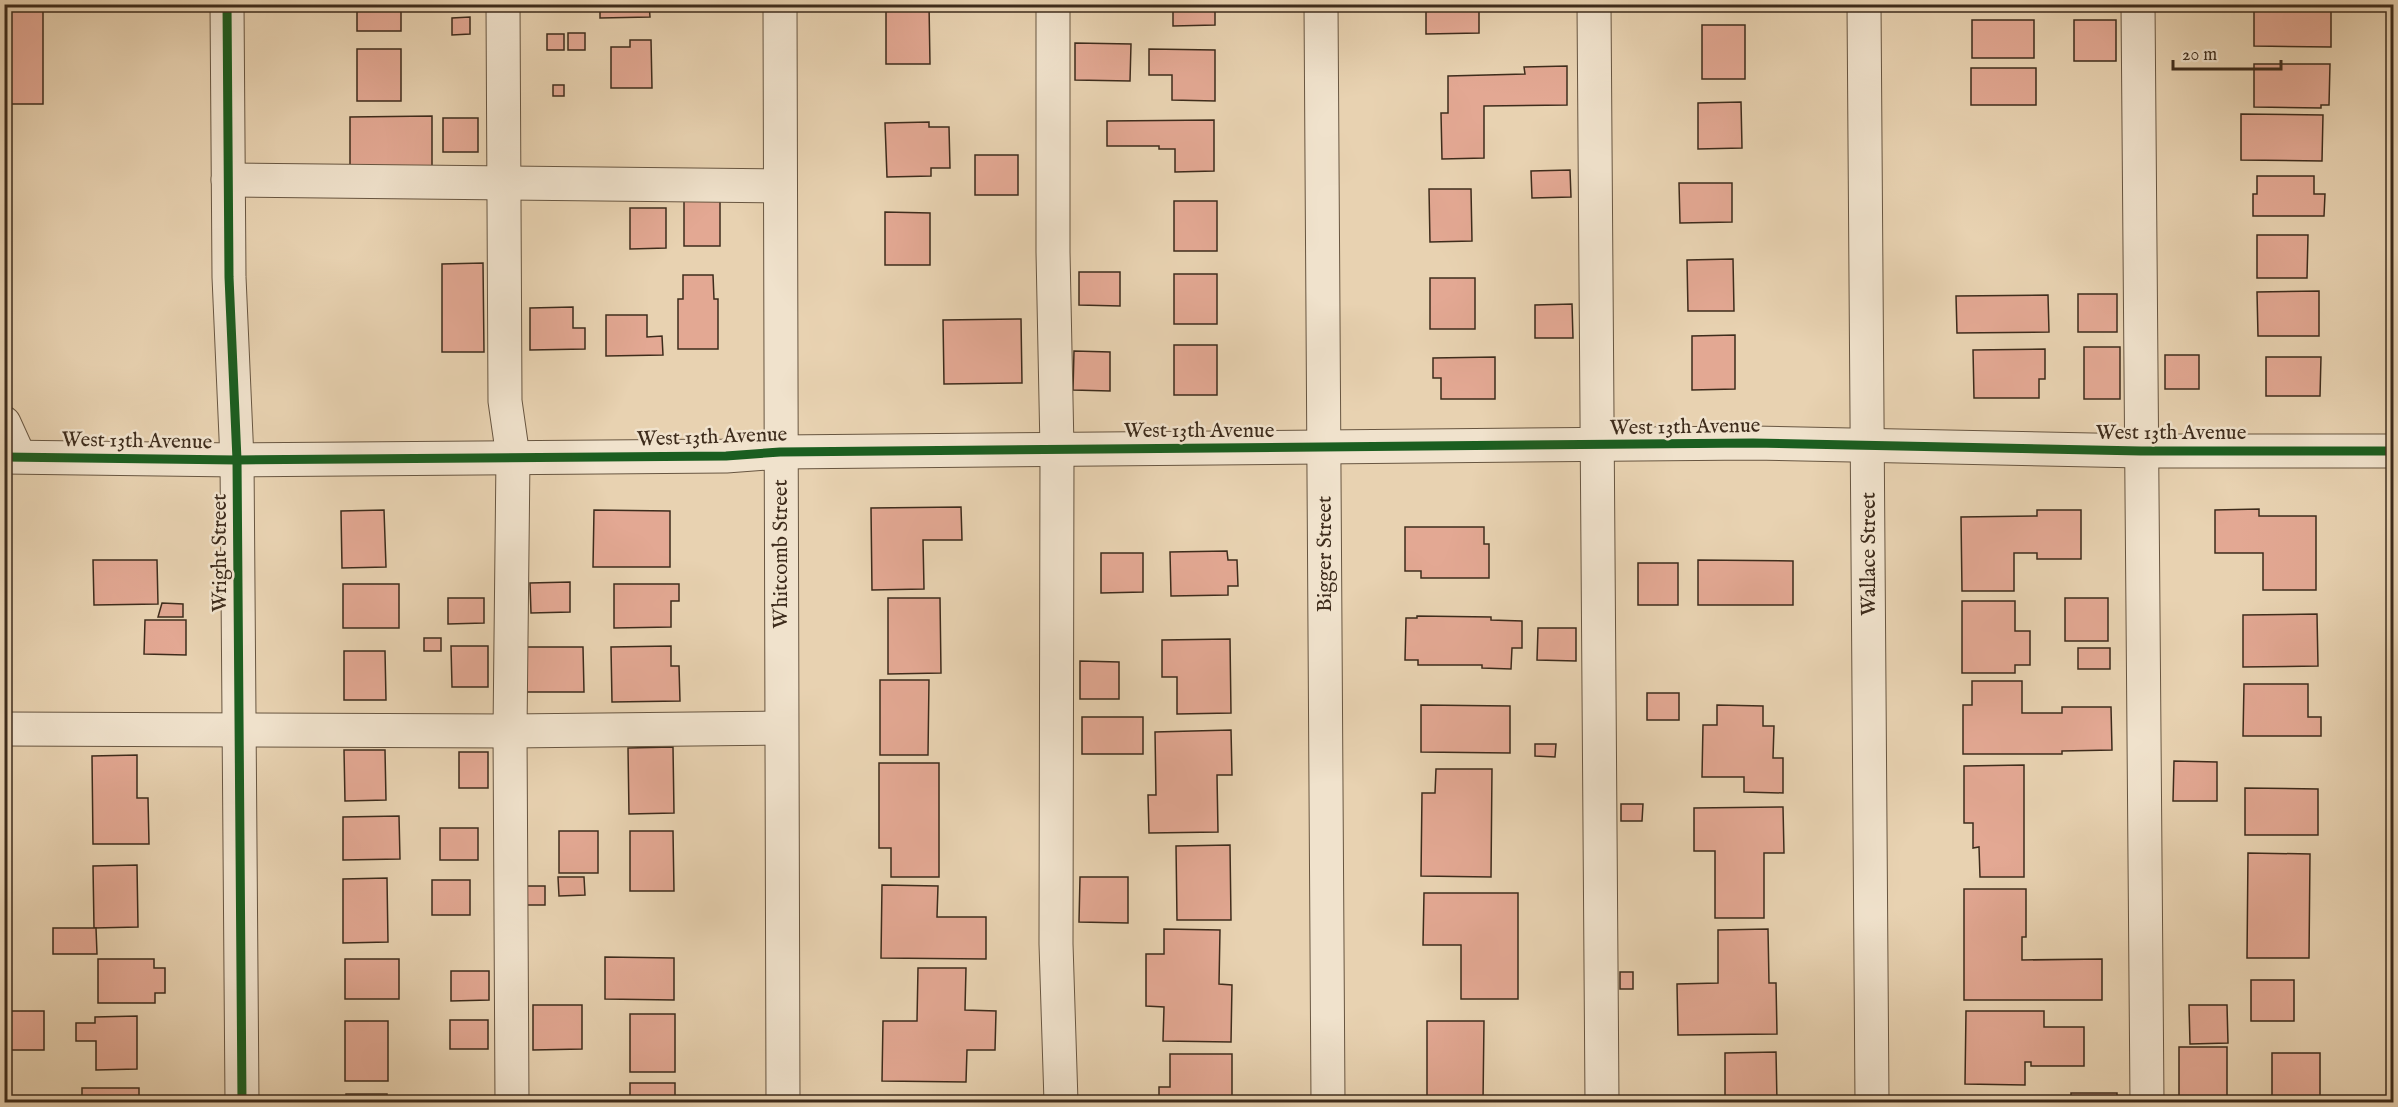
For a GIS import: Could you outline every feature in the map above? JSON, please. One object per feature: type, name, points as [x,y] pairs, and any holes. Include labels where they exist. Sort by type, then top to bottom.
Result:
[{"type":"street","name":"Wright Street","points":[[228,4],[229,277],[237,460],[242,1102]]},
{"type":"street","points":[[503,4],[505,401],[513,458],[510,731],[512,1102]]},
{"type":"street","name":"Whitcomb Street","points":[[780,4],[783,1102]]},
{"type":"street","points":[[1053,4],[1053,252],[1057,448],[1056,944],[1061,1102]]},
{"type":"street","name":"Bigger Street","points":[[1321,4],[1328,1102]]},
{"type":"street","points":[[1594,4],[1602,1102]]},
{"type":"street","name":"Wallace Street","points":[[1864,4],[1872,1102]]},
{"type":"street","points":[[2138,4],[2146,1102]]},
{"type":"street","points":[[228,180],[780,186]]},
{"type":"street","points":[[4,423],[12,457]]},
{"type":"street","name":"West 13th Avenue","points":[[12,457],[237,460],[513,458],[726,456],[780,452],[1057,448],[1323,448],[1753,442],[2142,451],[2394,451]]},
{"type":"street","points":[[4,729],[510,731],[781,728]]},
{"type":"building","points":[[4,4],[43,4],[43,104],[4,104]]},
{"type":"building","points":[[357,4],[401,4],[401,31],[357,31]]},
{"type":"building","points":[[600,4],[649,4],[650,17],[600,18]]},
{"type":"building","points":[[886,4],[929,4],[930,64],[886,64]]},
{"type":"building","points":[[1081,4],[1124,4],[1124,10],[1081,11]]},
{"type":"building","points":[[1173,4],[1215,4],[1215,25],[1173,26]]},
{"type":"building","points":[[1426,4],[1479,4],[1479,33],[1426,34]]},
{"type":"building","points":[[1972,4],[2032,4],[2032,10],[1972,10]]},
{"type":"building","points":[[2254,4],[2331,4],[2331,47],[2254,46]]},
{"type":"building","points":[[470,17],[470,34],[452,35],[452,18]]},
{"type":"building","points":[[1972,20],[2034,20],[2034,58],[1972,58]]},
{"type":"building","points":[[2074,20],[2116,20],[2116,61],[2074,61]]},
{"type":"building","points":[[1702,25],[1745,25],[1745,79],[1702,79]]},
{"type":"building","points":[[568,33],[585,33],[585,50],[568,50]]},
{"type":"building","points":[[547,34],[564,34],[564,50],[547,50]]},
{"type":"building","points":[[630,40],[651,40],[652,88],[611,88],[611,47],[630,47]]},
{"type":"building","points":[[1075,43],[1131,44],[1130,81],[1075,80]]},
{"type":"building","points":[[357,49],[401,49],[401,101],[357,101]]},
{"type":"building","points":[[1149,49],[1215,50],[1215,101],[1172,100],[1172,75],[1149,75]]},
{"type":"building","points":[[2254,64],[2330,64],[2329,105],[2321,105],[2321,108],[2254,107]]},
{"type":"building","points":[[1567,66],[1567,105],[1484,106],[1484,158],[1442,159],[1441,113],[1448,113],[1448,76],[1525,74],[1524,67]]},
{"type":"building","points":[[1971,68],[2036,68],[2036,105],[1971,105]]},
{"type":"building","points":[[553,85],[564,85],[564,96],[553,96]]},
{"type":"building","points":[[1741,102],[1742,148],[1698,149],[1698,103]]},
{"type":"building","points":[[2241,114],[2323,115],[2322,161],[2241,160]]},
{"type":"building","points":[[432,116],[432,167],[350,167],[350,117]]},
{"type":"building","points":[[443,118],[478,118],[478,152],[443,152]]},
{"type":"building","points":[[1214,120],[1214,171],[1175,172],[1175,149],[1159,149],[1159,146],[1107,146],[1107,121]]},
{"type":"building","points":[[929,122],[929,127],[949,127],[950,168],[931,168],[931,176],[887,177],[885,123]]},
{"type":"building","points":[[975,155],[1018,155],[1018,195],[975,195]]},
{"type":"building","points":[[1570,170],[1571,197],[1532,198],[1531,171]]},
{"type":"building","points":[[2257,176],[2314,176],[2314,194],[2325,194],[2324,216],[2253,216],[2253,194],[2257,194]]},
{"type":"building","points":[[1679,183],[1732,183],[1732,222],[1680,223]]},
{"type":"building","points":[[1429,189],[1471,189],[1472,241],[1430,242]]},
{"type":"building","points":[[684,198],[720,198],[720,246],[684,246]]},
{"type":"building","points":[[1174,201],[1217,201],[1217,251],[1174,251]]},
{"type":"building","points":[[630,208],[666,208],[666,248],[630,249]]},
{"type":"building","points":[[885,212],[930,213],[930,265],[885,265]]},
{"type":"building","points":[[2257,235],[2308,235],[2307,278],[2257,278]]},
{"type":"building","points":[[1733,259],[1734,311],[1688,311],[1687,260]]},
{"type":"building","points":[[483,263],[484,352],[442,352],[442,264]]},
{"type":"building","points":[[1079,272],[1120,272],[1120,306],[1079,305]]},
{"type":"building","points":[[1174,274],[1217,274],[1217,324],[1174,324]]},
{"type":"building","points":[[683,275],[713,275],[714,299],[718,299],[718,349],[678,349],[678,299],[683,299]]},
{"type":"building","points":[[1430,278],[1475,278],[1475,329],[1430,329]]},
{"type":"building","points":[[2319,291],[2319,336],[2258,336],[2257,292]]},
{"type":"building","points":[[2078,294],[2117,294],[2117,332],[2078,332]]},
{"type":"building","points":[[2048,295],[2049,332],[1957,333],[1956,296]]},
{"type":"building","points":[[1572,304],[1573,338],[1535,338],[1535,305]]},
{"type":"building","points":[[573,307],[573,328],[585,328],[585,349],[530,350],[530,308]]},
{"type":"building","points":[[606,315],[647,315],[647,337],[662,336],[663,355],[606,356]]},
{"type":"building","points":[[1021,319],[1022,383],[944,384],[943,320]]},
{"type":"building","points":[[1735,335],[1735,389],[1692,390],[1692,336]]},
{"type":"building","points":[[1174,345],[1217,345],[1217,395],[1174,395]]},
{"type":"building","points":[[2084,347],[2120,347],[2120,399],[2084,399]]},
{"type":"building","points":[[2045,349],[2045,379],[2039,379],[2039,398],[1974,398],[1973,350]]},
{"type":"building","points":[[1074,351],[1110,352],[1110,391],[1073,390]]},
{"type":"building","points":[[2165,355],[2199,355],[2199,389],[2165,389]]},
{"type":"building","points":[[1495,357],[1495,399],[1441,399],[1441,378],[1433,378],[1433,358]]},
{"type":"building","points":[[2266,357],[2321,357],[2320,396],[2266,396]]},
{"type":"building","points":[[961,507],[962,540],[923,540],[924,589],[872,590],[871,508]]},
{"type":"building","points":[[2259,509],[2259,516],[2316,516],[2316,590],[2263,590],[2263,553],[2215,553],[2215,510]]},
{"type":"building","points":[[384,510],[386,567],[342,568],[341,511]]},
{"type":"building","points":[[594,510],[670,511],[670,567],[593,567]]},
{"type":"building","points":[[2037,510],[2081,510],[2081,559],[2037,559],[2037,553],[2014,553],[2014,591],[1962,591],[1961,517],[2037,516]]},
{"type":"building","points":[[1405,527],[1484,527],[1484,544],[1489,544],[1489,578],[1421,578],[1421,571],[1405,571]]},
{"type":"building","points":[[1227,551],[1228,560],[1237,560],[1238,586],[1228,586],[1228,595],[1171,596],[1170,552]]},
{"type":"building","points":[[1101,553],[1143,553],[1143,592],[1101,593]]},
{"type":"building","points":[[93,560],[157,560],[158,604],[94,605]]},
{"type":"building","points":[[1698,560],[1793,561],[1793,605],[1698,605]]},
{"type":"building","points":[[1638,563],[1678,563],[1678,605],[1638,605]]},
{"type":"building","points":[[570,582],[570,612],[531,613],[530,583]]},
{"type":"building","points":[[343,584],[399,584],[399,628],[343,628]]},
{"type":"building","points":[[614,584],[679,584],[679,601],[671,601],[671,627],[614,628]]},
{"type":"building","points":[[448,598],[484,598],[484,623],[448,624]]},
{"type":"building","points":[[888,598],[940,598],[941,673],[888,674]]},
{"type":"building","points":[[2065,598],[2108,598],[2108,641],[2065,641]]},
{"type":"building","points":[[1962,601],[2015,601],[2015,631],[2030,631],[2030,665],[2015,665],[2015,673],[1962,673]]},
{"type":"building","points":[[162,603],[183,604],[183,617],[158,617]]},
{"type":"building","points":[[2317,614],[2318,666],[2243,667],[2243,615]]},
{"type":"building","points":[[1417,616],[1491,617],[1491,620],[1522,621],[1522,648],[1512,648],[1511,669],[1482,668],[1482,665],[1418,665],[1418,660],[1405,660],[1406,618],[1417,618]]},
{"type":"building","points":[[145,620],[186,620],[186,655],[144,654]]},
{"type":"building","points":[[1538,628],[1576,628],[1576,661],[1537,660]]},
{"type":"building","points":[[424,638],[441,638],[441,651],[424,651]]},
{"type":"building","points":[[1230,639],[1231,713],[1177,714],[1177,677],[1162,677],[1162,640]]},
{"type":"building","points":[[451,646],[488,646],[488,687],[452,687]]},
{"type":"building","points":[[671,646],[671,666],[679,666],[680,701],[612,702],[611,647]]},
{"type":"building","points":[[525,647],[583,647],[584,692],[526,692]]},
{"type":"building","points":[[2078,648],[2110,648],[2110,669],[2078,669]]},
{"type":"building","points":[[344,651],[385,651],[386,700],[344,700]]},
{"type":"building","points":[[1080,661],[1119,662],[1119,699],[1080,699]]},
{"type":"building","points":[[880,680],[929,680],[928,755],[880,755]]},
{"type":"building","points":[[1972,681],[2022,681],[2022,713],[2062,713],[2062,707],[2111,707],[2112,750],[2062,751],[2062,754],[1963,754],[1963,705],[1972,705]]},
{"type":"building","points":[[2244,684],[2308,684],[2308,717],[2321,717],[2321,736],[2243,736]]},
{"type":"building","points":[[1647,693],[1679,693],[1679,720],[1647,720]]},
{"type":"building","points":[[1421,705],[1510,706],[1510,753],[1421,752]]},
{"type":"building","points":[[1717,705],[1763,706],[1763,726],[1774,726],[1773,758],[1783,758],[1783,793],[1744,792],[1744,777],[1702,777],[1703,725],[1717,725]]},
{"type":"building","points":[[1082,717],[1143,717],[1143,754],[1082,754]]},
{"type":"building","points":[[1231,730],[1232,775],[1217,775],[1218,832],[1149,833],[1148,795],[1156,795],[1155,732]]},
{"type":"building","points":[[1535,744],[1556,744],[1555,757],[1535,756]]},
{"type":"building","points":[[673,747],[674,813],[629,814],[628,748]]},
{"type":"building","points":[[344,750],[385,750],[386,800],[345,801]]},
{"type":"building","points":[[459,752],[488,752],[488,788],[459,788]]},
{"type":"building","points":[[137,755],[137,798],[148,798],[149,844],[93,844],[92,756]]},
{"type":"building","points":[[2174,761],[2217,762],[2217,801],[2173,801]]},
{"type":"building","points":[[879,763],[939,763],[939,877],[891,877],[891,848],[879,848]]},
{"type":"building","points":[[2024,765],[2024,877],[1980,877],[1979,847],[1973,848],[1973,823],[1964,823],[1964,766]]},
{"type":"building","points":[[1436,769],[1492,769],[1491,877],[1421,876],[1422,793],[1435,793]]},
{"type":"building","points":[[2245,788],[2318,789],[2318,835],[2245,835]]},
{"type":"building","points":[[1621,804],[1643,804],[1642,821],[1621,821]]},
{"type":"building","points":[[1783,807],[1784,853],[1764,853],[1764,918],[1715,918],[1715,851],[1694,851],[1694,808]]},
{"type":"building","points":[[399,816],[400,859],[343,860],[343,817]]},
{"type":"building","points":[[440,828],[478,828],[478,860],[440,860]]},
{"type":"building","points":[[559,831],[598,831],[598,873],[559,873]]},
{"type":"building","points":[[630,831],[673,831],[674,891],[630,891]]},
{"type":"building","points":[[1230,845],[1231,920],[1177,920],[1176,846]]},
{"type":"building","points":[[2248,853],[2310,854],[2309,958],[2247,958]]},
{"type":"building","points":[[137,865],[138,927],[94,928],[93,866]]},
{"type":"building","points":[[558,877],[584,877],[585,895],[559,896]]},
{"type":"building","points":[[1080,877],[1128,877],[1128,923],[1079,922]]},
{"type":"building","points":[[387,878],[388,942],[343,943],[343,879]]},
{"type":"building","points":[[432,880],[470,880],[470,915],[432,915]]},
{"type":"building","points":[[882,885],[938,886],[937,917],[986,917],[986,959],[881,958]]},
{"type":"building","points":[[527,886],[545,886],[545,905],[527,905]]},
{"type":"building","points":[[1964,889],[2026,889],[2026,937],[2022,937],[2022,960],[2102,959],[2102,1000],[1964,1000]]},
{"type":"building","points":[[1424,893],[1518,893],[1518,999],[1461,999],[1461,945],[1423,945]]},
{"type":"building","points":[[53,928],[96,928],[97,954],[53,954]]},
{"type":"building","points":[[1164,929],[1220,930],[1219,984],[1232,985],[1231,1042],[1163,1041],[1164,1007],[1146,1006],[1146,954],[1164,954]]},
{"type":"building","points":[[1768,929],[1769,983],[1776,983],[1777,1034],[1678,1035],[1677,984],[1718,983],[1718,930]]},
{"type":"building","points":[[605,957],[674,958],[674,1000],[605,999]]},
{"type":"building","points":[[98,959],[154,959],[154,968],[165,968],[165,993],[155,993],[155,1003],[98,1003]]},
{"type":"building","points":[[345,959],[399,959],[399,999],[345,999]]},
{"type":"building","points":[[918,968],[966,968],[965,1010],[996,1011],[995,1050],[967,1050],[966,1082],[882,1081],[883,1021],[917,1021]]},
{"type":"building","points":[[451,971],[489,971],[489,1000],[451,1001]]},
{"type":"building","points":[[1620,972],[1633,972],[1633,989],[1620,989]]},
{"type":"building","points":[[2251,980],[2294,980],[2294,1021],[2251,1021]]},
{"type":"building","points":[[533,1005],[582,1005],[582,1049],[533,1050]]},
{"type":"building","points":[[2189,1005],[2227,1005],[2228,1043],[2190,1044]]},
{"type":"building","points":[[4,1011],[44,1011],[44,1050],[4,1050]]},
{"type":"building","points":[[1966,1011],[2044,1011],[2044,1027],[2084,1027],[2084,1066],[2031,1066],[2031,1062],[2025,1062],[2025,1085],[1965,1084]]},
{"type":"building","points":[[630,1014],[675,1014],[675,1072],[630,1072]]},
{"type":"building","points":[[137,1016],[137,1069],[96,1070],[96,1041],[76,1041],[76,1023],[95,1023],[95,1017]]},
{"type":"building","points":[[450,1020],[488,1020],[488,1049],[450,1049]]},
{"type":"building","points":[[345,1021],[388,1021],[388,1081],[345,1081]]},
{"type":"building","points":[[1427,1021],[1484,1021],[1483,1102],[1427,1102]]},
{"type":"building","points":[[2179,1047],[2227,1047],[2227,1102],[2179,1102]]},
{"type":"building","points":[[1776,1052],[1777,1102],[1725,1102],[1725,1053]]},
{"type":"building","points":[[2272,1053],[2320,1053],[2320,1102],[2272,1102]]},
{"type":"building","points":[[1170,1054],[1232,1054],[1232,1102],[1159,1102],[1159,1087],[1170,1087]]},
{"type":"building","points":[[630,1083],[675,1083],[675,1102],[630,1102]]},
{"type":"building","points":[[82,1088],[139,1088],[139,1102],[82,1102]]},
{"type":"building","points":[[2071,1093],[2117,1093],[2117,1102],[2071,1102]]},
{"type":"building","points":[[346,1094],[387,1094],[387,1102],[346,1102]]},
{"type":"building","points":[[612,1100],[612,1102],[552,1102],[552,1101]]},
{"type":"cycle path","points":[[227,4],[229,277],[237,460],[242,1102]]},
{"type":"cycle path","points":[[4,457],[237,460],[726,456],[780,452],[1753,443],[2141,451],[2394,451]]}]
